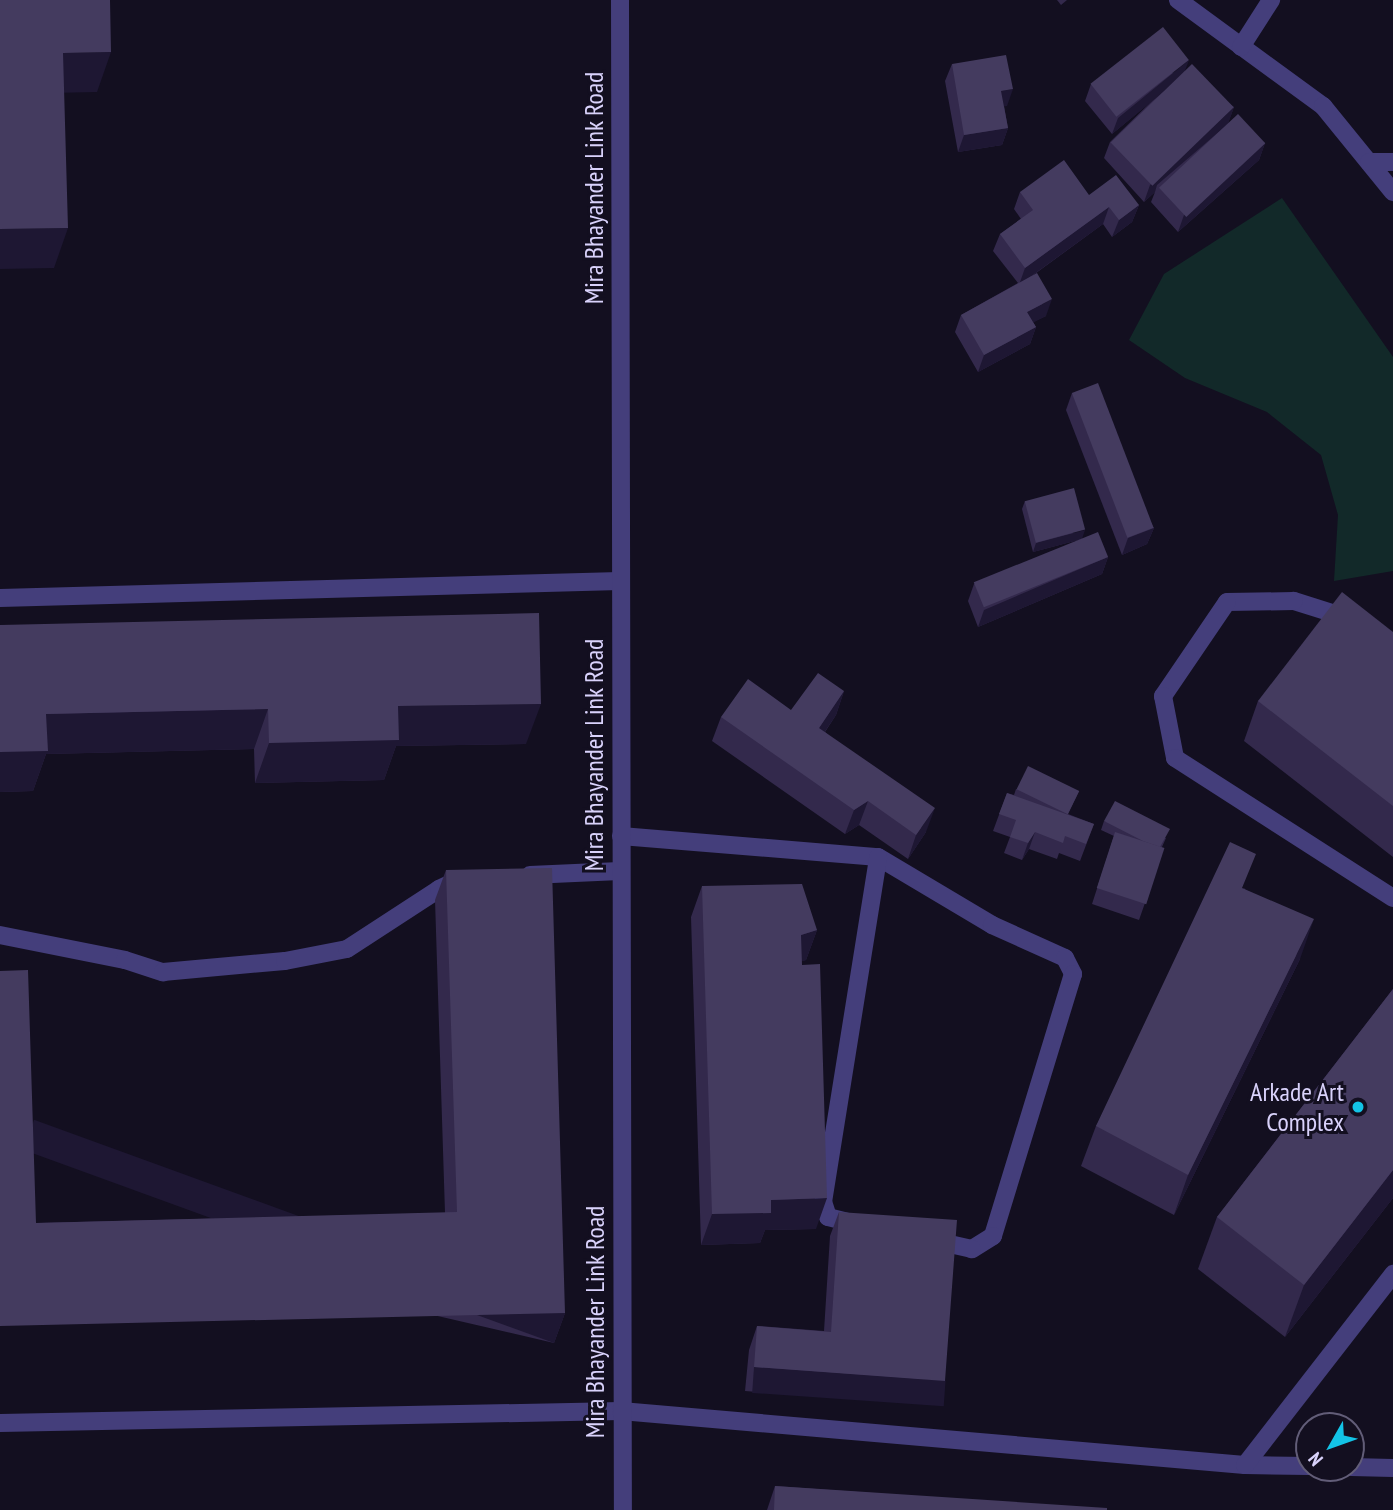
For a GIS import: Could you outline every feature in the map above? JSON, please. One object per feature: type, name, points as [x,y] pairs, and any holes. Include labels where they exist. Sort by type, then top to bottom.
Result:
[{"type":"street","name":"Mira Bhayander Link Road","points":[[620,0],[623,1510]]},
{"type":"street","points":[[1178,0],[1323,107],[1393,192]]},
{"type":"street","points":[[1241,47],[1271,0]]},
{"type":"street","points":[[1368,162],[1393,162]]},
{"type":"street","points":[[0,598],[620,580]]},
{"type":"street","points":[[1361,622],[1294,601],[1227,602],[1163,696],[1175,758],[1393,898]]},
{"type":"street","points":[[621,836],[878,857],[992,926],[1066,958],[1073,974],[993,1236],[972,1249],[918,1237]]},
{"type":"street","points":[[877,1228],[828,1217],[823,1202],[878,857]]},
{"type":"street","points":[[512,876],[620,871]]},
{"type":"street","points":[[0,935],[125,960],[163,972],[285,961],[347,949],[439,889],[463,878],[475,877]]},
{"type":"street","points":[[1245,1465],[1393,1275]]},
{"type":"street","points":[[0,1423],[621,1411],[1245,1465],[1295,1466]]},
{"type":"street","points":[[1365,1467],[1393,1468]]},
{"type":"green space","points":[[1282,198],[1393,357],[1393,571],[1334,581],[1338,515],[1321,455],[1267,412],[1185,378],[1129,340],[1164,274]]},
{"type":"building","points":[[0,0],[110,0],[111,52],[63,53],[68,228],[0,229]]},
{"type":"building","points":[[1163,27],[1189,60],[1116,117],[1091,84]]},
{"type":"building","points":[[1006,55],[1013,89],[1001,91],[1008,128],[964,135],[952,64]]},
{"type":"building","points":[[1192,64],[1234,107],[1152,186],[1111,142]]},
{"type":"building","points":[[1238,114],[1265,143],[1186,217],[1159,188]]},
{"type":"building","points":[[1064,160],[1089,195],[1116,175],[1139,205],[1119,220],[1109,207],[1025,268],[1000,234],[1033,210],[1020,192]]},
{"type":"building","points":[[1037,273],[1052,299],[1027,312],[1036,327],[984,355],[961,315]]},
{"type":"building","points":[[1098,383],[1154,528],[1127,538],[1072,393]]},
{"type":"building","points":[[1074,488],[1085,530],[1036,543],[1025,501]]},
{"type":"building","points":[[1098,532],[1108,557],[984,607],[974,582]]},
{"type":"building","points":[[1342,592],[1393,632],[1393,806],[1258,701]]},
{"type":"building","points":[[539,613],[541,704],[398,706],[399,740],[269,743],[268,709],[46,714],[48,751],[0,752],[0,625]]},
{"type":"building","points":[[818,673],[844,691],[819,728],[935,808],[916,835],[868,801],[854,810],[721,717],[748,679],[791,710]]},
{"type":"building","points":[[1028,766],[1079,791],[1068,814],[1017,789]]},
{"type":"building","points":[[1007,793],[1094,824],[1086,844],[1065,836],[1063,843],[1035,832],[1028,843],[1010,837],[1016,820],[999,814]]},
{"type":"building","points":[[1115,801],[1170,829],[1160,847],[1104,821]]},
{"type":"building","points":[[1115,832],[1164,848],[1146,904],[1097,888]]},
{"type":"building","points":[[1230,842],[1256,854],[1242,888],[1314,919],[1188,1175],[1096,1126]]},
{"type":"building","points":[[552,868],[565,1313],[0,1326],[0,971],[28,970],[36,1223],[457,1212],[446,870]]},
{"type":"building","points":[[802,884],[817,930],[801,935],[802,965],[820,964],[827,1198],[771,1200],[771,1213],[712,1214],[702,886]]},
{"type":"building","name":"Arkade Art Complex","points":[[1393,989],[1393,1170],[1304,1285],[1217,1217]]},
{"type":"building","points":[[839,1212],[957,1220],[945,1381],[754,1367],[757,1326],[831,1332]]},
{"type":"building","points":[[775,1486],[1107,1508],[1107,1510],[774,1510]]},
{"type":"place","name":"Arkade Art Complex","points":[[1358,1107]]}]
